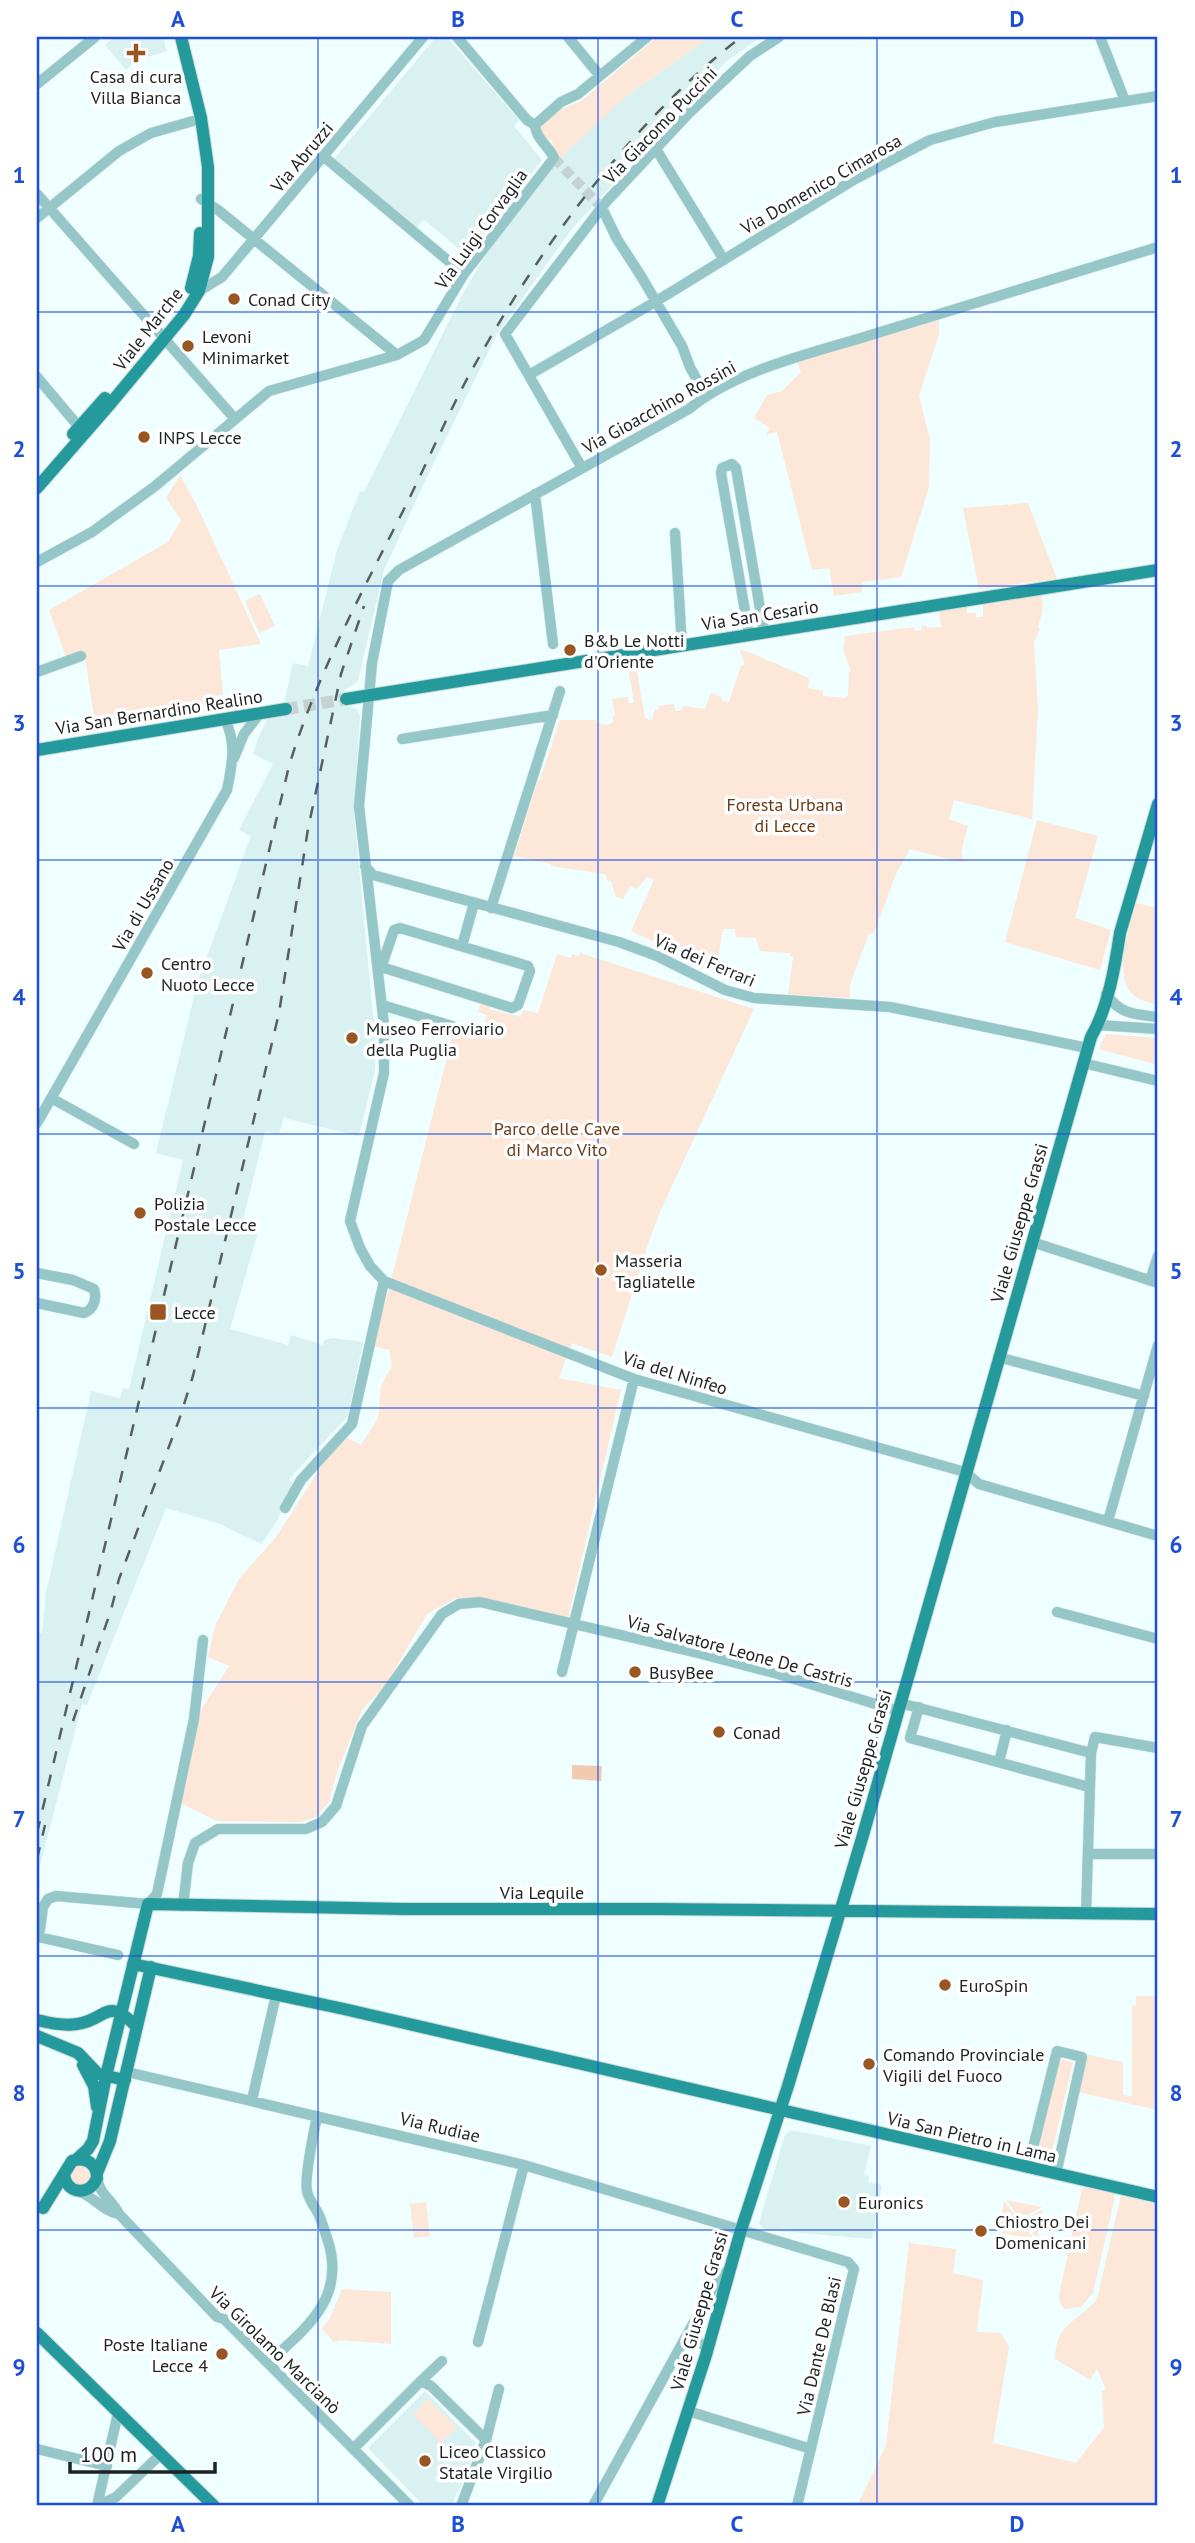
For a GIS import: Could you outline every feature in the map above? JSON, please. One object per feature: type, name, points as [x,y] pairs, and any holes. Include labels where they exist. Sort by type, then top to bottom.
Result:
[{"type":"main road","name":"Viale Marche","points":[[39,477],[199,291],[208,257],[205,201],[193,121],[172,37]]},
{"type":"main road","name":"Viale Marche","points":[[39,477],[79,427],[161,337],[192,287],[199,256],[208,167],[201,118],[181,37]]},
{"type":"main road","name":"Via San Cesario","points":[[368,696],[1158,570]]},
{"type":"main road","points":[[346,699],[368,696]]},
{"type":"main road","name":"Via San Bernardino Realino","points":[[37,750],[286,709]]},
{"type":"main road","name":"Viale Giuseppe Grassi","points":[[657,2506],[840,1911],[1083,1063],[1098,1025],[1120,933],[1158,804]]},
{"type":"main road","name":"Viale Giuseppe Grassi","points":[[1089,1043],[1090,1027],[1110,954],[1120,933]]},
{"type":"main road","points":[[40,2211],[68,2164],[88,2150],[93,2141],[148,1904]]},
{"type":"main road","name":"Via Lequile","points":[[148,1904],[405,1909],[1158,1914]]},
{"type":"main road","name":"Via San Pietro in Lama","points":[[134,1964],[1158,2197]]},
{"type":"main road","points":[[40,2211],[62,2194],[91,2188],[97,2176],[109,2145],[151,1967]]},
{"type":"main road","points":[[37,2020],[53,2024],[77,2024],[105,2011],[121,2013],[137,2027]]},
{"type":"main road","points":[[37,2036],[78,2053],[93,2070],[106,2076],[126,2076]]},
{"type":"main road","points":[[69,2048],[82,2063],[94,2086],[98,2119]]},
{"type":"main road","points":[[77,2159],[90,2162],[97,2176]]},
{"type":"main road","points":[[64,2174],[66,2184],[78,2191]]},
{"type":"main road","points":[[37,2333],[214,2506]]},
{"type":"street","points":[[37,84],[95,37]]},
{"type":"street","name":"Via Abruzzi","points":[[199,291],[222,277],[424,37]]},
{"type":"street","name":"Via Luigi Corvaglia","points":[[37,562],[111,518],[269,391],[397,355],[424,340],[464,274],[554,158],[549,146],[536,132],[535,125],[527,120],[457,37]]},
{"type":"street","points":[[568,37],[600,76]]},
{"type":"street","points":[[535,125],[561,102],[578,94],[647,37]]},
{"type":"street","name":"Via Giacomo Puccini","points":[[705,395],[682,346],[617,239],[602,208],[689,113],[750,56],[779,37]]},
{"type":"street","points":[[1100,37],[1125,101]]},
{"type":"street","name":"Via Domenico Cimarosa","points":[[529,375],[655,302],[855,179],[930,140],[995,122],[1158,96]]},
{"type":"street","points":[[37,218],[119,151],[151,132],[193,121]]},
{"type":"street","points":[[656,149],[724,260]]},
{"type":"street","points":[[323,156],[464,274]]},
{"type":"street","points":[[37,194],[235,419]]},
{"type":"street","points":[[205,201],[397,355]]},
{"type":"street","points":[[582,468],[505,334],[602,208]]},
{"type":"street","name":"Via Gioacchino Rossini","points":[[368,696],[388,580],[399,570],[689,409],[705,395],[731,382],[798,358],[1158,247]]},
{"type":"street","points":[[37,377],[79,427]]},
{"type":"street","points":[[749,635],[721,473],[727,464],[736,468],[764,632]]},
{"type":"street","points":[[535,495],[553,644]]},
{"type":"street","points":[[675,533],[682,645]]},
{"type":"street","points":[[37,672],[82,656]]},
{"type":"street","points":[[491,908],[560,691]]},
{"type":"street","points":[[285,1508],[301,1480],[352,1424],[384,1281],[370,1266],[350,1221],[384,1073],[382,1005],[359,806],[368,696]]},
{"type":"street","points":[[234,759],[244,734],[260,713]]},
{"type":"street","points":[[402,739],[553,715]]},
{"type":"street","name":"Via di Ussano","points":[[37,1123],[227,790],[234,759],[232,734],[225,720]]},
{"type":"street","name":"Via dei Ferrari","points":[[364,864],[373,875],[620,942],[657,956],[725,990],[754,998],[890,1007],[1089,1043]]},
{"type":"street","points":[[462,946],[474,903]]},
{"type":"street","points":[[400,928],[528,966],[530,971],[518,1006],[512,1008],[378,966],[383,962],[394,930],[400,928]]},
{"type":"street","points":[[1106,994],[1115,1007],[1132,1014],[1158,1017]]},
{"type":"street","points":[[382,1005],[452,1026]]},
{"type":"street","points":[[1098,1025],[1158,1029]]},
{"type":"street","points":[[1083,1063],[1158,1081]]},
{"type":"street","points":[[51,1098],[134,1144]]},
{"type":"street","points":[[1032,1242],[1154,1281],[1158,1255]]},
{"type":"street","points":[[37,1273],[68,1279],[94,1289],[93,1305],[90,1311],[84,1313],[37,1303]]},
{"type":"street","name":"Via del Ninfeo","points":[[384,1281],[634,1379],[965,1472],[979,1484],[1158,1536]]},
{"type":"street","points":[[1108,1521],[1158,1345]]},
{"type":"street","points":[[999,1357],[1144,1396]]},
{"type":"street","points":[[562,1672],[634,1379]]},
{"type":"street","name":"Via Salvatore Leone De Castris","points":[[183,1906],[188,1863],[195,1843],[218,1829],[306,1829],[323,1822],[335,1806],[362,1726],[442,1614],[458,1604],[480,1602],[778,1674],[899,1707],[919,1707],[1090,1753]]},
{"type":"street","points":[[1057,1612],[1158,1639]]},
{"type":"street","points":[[148,1904],[158,1894],[173,1825],[194,1719],[203,1640]]},
{"type":"street","points":[[919,1707],[910,1738],[1089,1787]]},
{"type":"street","points":[[999,1762],[1007,1730]]},
{"type":"street","points":[[1086,1914],[1090,1753],[1095,1737],[1158,1748]]},
{"type":"street","points":[[1088,1854],[1158,1854]]},
{"type":"street","name":"Via Lequile","points":[[118,1955],[39,1937],[43,1907],[48,1899],[56,1896],[148,1904]]},
{"type":"street","points":[[253,2100],[275,1995]]},
{"type":"street","points":[[1028,2168],[1057,2051],[1082,2057],[1056,2174]]},
{"type":"street","name":"Via Rudiae","points":[[126,2076],[253,2100],[524,2165],[741,2230]]},
{"type":"street","points":[[268,2363],[318,2315],[329,2295],[332,2275],[329,2245],[320,2217],[307,2191],[317,2116]]},
{"type":"street","points":[[478,2342],[524,2165]]},
{"type":"street","name":"Via Girolamo Marcianò","points":[[97,2176],[100,2191],[119,2214],[217,2317],[225,2319],[410,2506]]},
{"type":"street","name":"Via Girolamo Marcianò","points":[[78,2191],[96,2199],[110,2213],[119,2214]]},
{"type":"street","name":"Via Dante De Blasi","points":[[741,2230],[848,2262],[853,2269],[797,2506]]},
{"type":"street","points":[[593,2506],[710,2293],[731,2266]]},
{"type":"street","points":[[685,2339],[708,2346]]},
{"type":"street","points":[[353,2449],[442,2361]]},
{"type":"street","points":[[421,2381],[431,2386],[486,2440]]},
{"type":"street","points":[[461,2506],[486,2440],[499,2389]]},
{"type":"street","points":[[688,2411],[811,2449]]},
{"type":"street","points":[[97,2506],[118,2413]]},
{"type":"street","points":[[37,2449],[107,2466]]},
{"type":"street","points":[[97,2506],[116,2497],[161,2454]]},
{"type":"shaded area","name":"Casa di cura Villa Bianca","points":[[114,37],[163,37],[167,51],[145,58],[142,55],[126,70],[105,45]]},
{"type":"shaded area","points":[[436,37],[447,37],[519,120],[514,126],[542,160],[469,257],[424,220],[415,229],[334,159]]},
{"type":"shaded area","points":[[710,37],[761,37],[727,61],[697,91],[571,230],[497,334],[384,570],[358,681],[345,690],[347,706],[357,709],[360,717],[354,815],[376,1046],[375,1070],[359,1136],[284,1118],[279,1134],[265,1131],[242,1224],[259,1229],[230,1329],[288,1345],[291,1335],[323,1345],[324,1340],[333,1338],[363,1342],[348,1416],[289,1479],[293,1484],[277,1521],[261,1544],[220,1524],[166,1508],[87,1705],[82,1704],[38,1873],[40,1885],[37,1899],[37,1633],[42,1633],[46,1593],[91,1391],[120,1398],[123,1388],[129,1389],[183,1160],[156,1153],[197,984],[251,836],[239,830],[273,764],[253,754],[258,739],[267,719],[287,716],[285,698],[293,663],[308,666],[337,550],[360,491],[364,492],[460,299],[482,261],[560,158],[628,95]]},
{"type":"shaded area","points":[[572,1765],[602,1766],[601,1781],[572,1779]]},
{"type":"shaded area","points":[[791,2130],[871,2146],[864,2175],[869,2176],[868,2182],[882,2185],[872,2239],[765,2230],[759,2223],[785,2135]]},
{"type":"shaded area","name":"Liceo Classico Statale Virgilio","points":[[425,2391],[476,2443],[467,2473],[451,2506],[424,2506],[368,2448]]},
{"type":"green space","points":[[657,37],[710,37],[628,95],[560,158],[552,141],[543,136],[541,129],[548,119],[580,102]]},
{"type":"green space","points":[[939,320],[939,334],[919,396],[930,439],[929,487],[901,577],[862,582],[862,592],[834,596],[829,568],[812,570],[777,432],[766,435],[770,428],[754,418],[767,395],[782,391],[801,372],[797,362]]},
{"type":"green space","points":[[180,475],[261,644],[219,650],[223,695],[207,697],[208,711],[96,729],[84,651],[66,657],[49,610],[168,542],[181,520],[166,498]]},
{"type":"green space","points":[[1028,503],[1057,579],[979,589],[963,508]]},
{"type":"green space","points":[[260,594],[275,626],[259,633],[245,601]]},
{"type":"green space","name":"Foresta Urbana di Lecce","points":[[1042,594],[1038,627],[1040,629],[1034,642],[1038,709],[1032,819],[954,800],[949,819],[968,826],[961,852],[964,863],[910,849],[896,874],[874,933],[869,934],[850,984],[850,998],[788,995],[793,957],[790,953],[760,951],[756,938],[736,937],[735,929],[723,929],[718,959],[708,956],[702,970],[663,946],[631,931],[654,880],[647,877],[637,889],[630,886],[623,899],[616,897],[611,881],[606,880],[607,876],[604,874],[551,866],[514,856],[560,720],[596,720],[596,723],[608,725],[613,722],[615,715],[612,699],[628,697],[629,703],[634,703],[627,661],[635,660],[645,718],[652,720],[655,709],[659,710],[658,706],[674,704],[675,711],[680,711],[683,706],[705,709],[711,693],[722,697],[721,701],[729,702],[741,666],[745,665],[740,650],[809,678],[808,688],[823,691],[823,696],[846,698],[851,671],[843,650],[845,636],[914,627],[915,631],[922,630],[921,626],[926,625],[927,628],[941,627],[939,611],[967,607],[967,613],[976,613],[976,617],[983,617],[983,604]]},
{"type":"green space","points":[[1037,820],[1098,836],[1075,918],[1111,930],[1100,970],[1005,942]]},
{"type":"green space","points":[[1136,903],[1158,908],[1158,1004],[1141,1000],[1130,991],[1124,979],[1125,949]]},
{"type":"green space","name":"Parco delle Cave di Marco Vito","points":[[580,953],[754,1009],[660,1212],[612,1357],[572,1343],[559,1378],[621,1390],[568,1618],[481,1598],[456,1598],[427,1614],[386,1684],[362,1710],[338,1769],[329,1802],[316,1817],[301,1822],[217,1821],[180,1803],[201,1710],[229,1666],[208,1657],[215,1626],[239,1579],[276,1537],[328,1456],[346,1437],[361,1445],[378,1418],[381,1386],[392,1366],[389,1350],[373,1346],[451,1041],[458,1024],[482,1031],[487,1015],[478,1012],[481,1002],[490,1005],[489,1009],[521,1017],[523,1010],[538,1013],[557,954],[571,958],[572,954],[579,956]]},
{"type":"green space","points":[[1106,1034],[1158,1038],[1158,1065],[1099,1049]]},
{"type":"green space","points":[[1136,1996],[1158,1996],[1158,2110],[1078,2092],[1088,2055],[1123,2062],[1123,2095],[1132,2096],[1132,2006],[1136,2005]]},
{"type":"green space","points":[[1060,2059],[1073,2062],[1049,2164],[1036,2160]]},
{"type":"green space","points":[[80,2165],[87,2168],[90,2175],[87,2182],[80,2185],[73,2182],[70,2175],[73,2168]]},
{"type":"green space","points":[[1085,2187],[1114,2194],[1114,2201],[1093,2293],[1081,2307],[1064,2309],[1059,2295],[1082,2189]]},
{"type":"green space","points":[[1121,2195],[1158,2205],[1158,2506],[857,2506],[886,2445],[909,2243],[956,2249],[953,2273],[983,2280],[977,2332],[1001,2333],[1009,2347],[993,2443],[1076,2463],[1104,2427],[1102,2391],[1106,2389],[1097,2369],[1090,2380],[1055,2359],[1056,2347],[1063,2330],[1097,2299]]},
{"type":"green space","points":[[1006,2200],[1042,2207],[1027,2215],[1016,2213]]},
{"type":"green space","points":[[1004,2201],[1014,2214],[1012,2224],[999,2231]]},
{"type":"green space","points":[[426,2202],[430,2236],[414,2238],[410,2204]]},
{"type":"green space","points":[[1043,2209],[1037,2238],[1027,2226],[1029,2217]]},
{"type":"green space","points":[[1014,2226],[1025,2228],[1034,2239],[1001,2233]]},
{"type":"green space","points":[[342,2289],[391,2292],[391,2344],[340,2340],[334,2342],[322,2329],[330,2318]]},
{"type":"green space","points":[[428,2399],[457,2428],[441,2443],[413,2415]]},
{"type":"tunnel","points":[[554,158],[602,208]]},
{"type":"tunnel","points":[[286,709],[346,699]]},
{"type":"railway","points":[[37,1833],[289,766],[312,701],[339,638],[459,394],[524,283],[588,193],[623,150],[699,72],[741,37]]},
{"type":"railway","points":[[73,1721],[119,1579],[193,1376],[279,1013],[308,829],[341,674],[364,606]]},
{"type":"railway","points":[[37,1859],[45,1825]]},
{"type":"place","name":"Casa di cura Villa Bianca","points":[[136,53]]},
{"type":"place","name":"Conad City","points":[[234,299]]},
{"type":"place","name":"Levoni Minimarket","points":[[188,346]]},
{"type":"place","name":"INPS Lecce","points":[[144,437]]},
{"type":"place","name":"B&b Le Notti d'Oriente","points":[[570,650]]},
{"type":"place","name":"Centro Nuoto Lecce","points":[[147,973]]},
{"type":"place","name":"Museo Ferroviario della Puglia","points":[[352,1038]]},
{"type":"place","name":"Polizia Postale Lecce","points":[[140,1213]]},
{"type":"place","name":"Masseria Tagliatelle","points":[[601,1270]]},
{"type":"place","name":"Lecce","points":[[158,1312]]},
{"type":"place","name":"BusyBee","points":[[635,1672]]},
{"type":"place","name":"Conad","points":[[719,1732]]},
{"type":"place","name":"EuroSpin","points":[[945,1985]]},
{"type":"place","name":"Comando Provinciale Vigili del Fuoco","points":[[869,2064]]},
{"type":"place","name":"Euronics","points":[[844,2202]]},
{"type":"place","name":"Chiostro Dei Domenicani","points":[[981,2231]]},
{"type":"place","name":"Poste Italiane Lecce 4","points":[[222,2354]]},
{"type":"place","name":"Liceo Classico Statale Virgilio","points":[[425,2461]]}]
